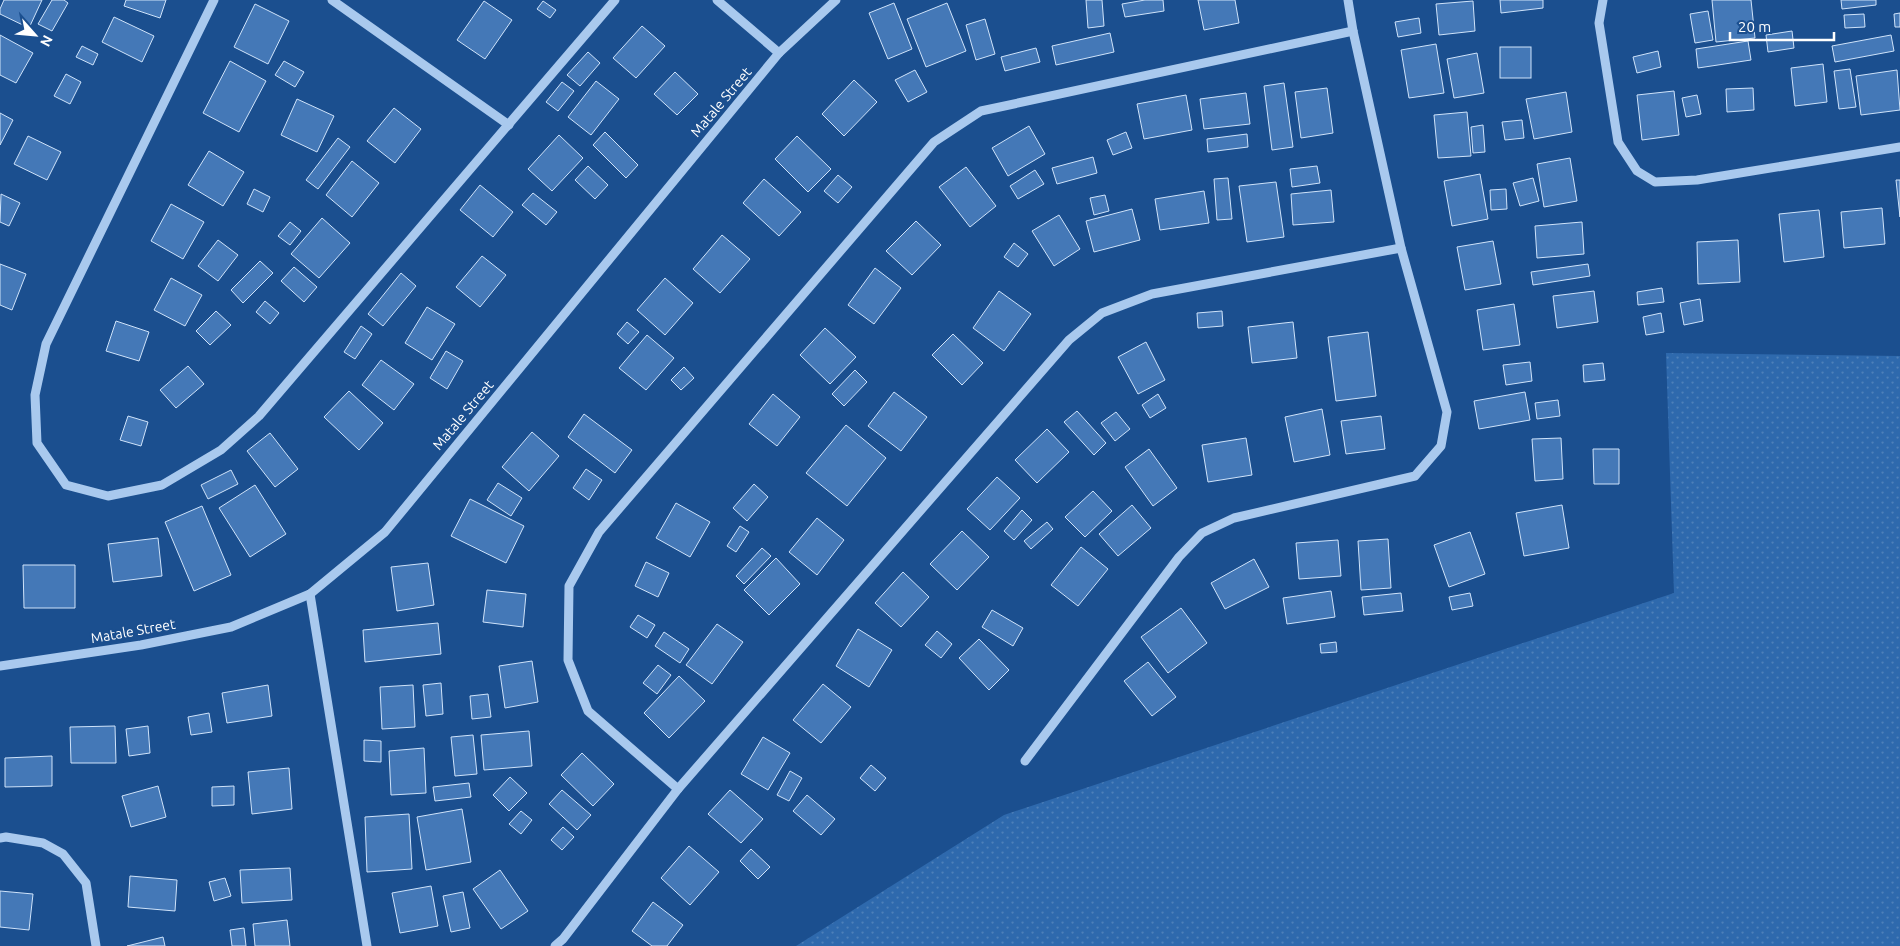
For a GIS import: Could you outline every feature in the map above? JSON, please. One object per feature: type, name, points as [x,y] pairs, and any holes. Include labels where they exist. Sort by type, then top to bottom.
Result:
[{"type":"street","points":[[214,0],[46,344],[35,395],[37,443],[66,484],[108,496],[162,485],[221,450],[259,416],[615,0]]},
{"type":"street","points":[[332,0],[509,125]]},
{"type":"street","points":[[717,0],[779,53]]},
{"type":"street","name":"Matale Street","points":[[0,666],[141,645],[231,627],[310,594],[384,532],[779,53],[836,0]]},
{"type":"street","points":[[1024,761],[1180,557],[1202,533],[1234,518],[1415,476],[1441,446],[1447,412],[1401,248],[1353,31],[1348,0]]},
{"type":"street","points":[[1603,0],[1599,23],[1618,142],[1637,172],[1655,182],[1697,180],[1900,147]]},
{"type":"street","points":[[678,789],[588,711],[568,660],[569,586],[600,532],[934,142],[981,110],[1353,31]]},
{"type":"street","points":[[555,946],[563,939],[678,789],[1069,340],[1102,313],[1152,294],[1401,248]]},
{"type":"street","points":[[310,594],[367,946]]},
{"type":"street","points":[[0,838],[6,837],[43,843],[63,854],[86,883],[96,946]]},
{"type":"shaded area","points":[[1666,353],[1900,356],[1900,946],[796,946],[1004,815],[1674,593]]},
{"type":"building","points":[[4,0],[42,0],[29,28],[0,14]]},
{"type":"building","points":[[52,0],[64,0],[68,3],[52,31],[38,24]]},
{"type":"building","points":[[126,0],[166,0],[160,18],[124,6]]},
{"type":"building","points":[[1086,0],[1102,0],[1104,26],[1088,28]]},
{"type":"building","points":[[1145,0],[1163,0],[1164,11],[1125,17],[1122,4]]},
{"type":"building","points":[[1198,0],[1235,0],[1239,23],[1204,30]]},
{"type":"building","points":[[1500,0],[1543,0],[1543,8],[1501,13]]},
{"type":"building","points":[[1712,0],[1751,0],[1755,38],[1716,42]]},
{"type":"building","points":[[1841,0],[1876,0],[1876,5],[1842,9]]},
{"type":"building","points":[[484,1],[512,20],[485,59],[457,40]]},
{"type":"building","points":[[543,1],[556,10],[550,18],[537,9]]},
{"type":"building","points":[[1473,1],[1475,31],[1439,35],[1436,4]]},
{"type":"building","points":[[894,3],[912,49],[888,59],[869,13]]},
{"type":"building","points":[[947,3],[966,51],[926,67],[907,19]]},
{"type":"building","points":[[255,4],[289,21],[268,64],[234,47]]},
{"type":"building","points":[[1708,11],[1713,40],[1695,43],[1690,14]]},
{"type":"building","points":[[1900,13],[1900,27],[1895,27],[1894,14]]},
{"type":"building","points":[[1864,14],[1865,27],[1845,28],[1844,15]]},
{"type":"building","points":[[114,17],[154,36],[142,62],[102,42]]},
{"type":"building","points":[[1419,18],[1421,33],[1398,37],[1395,22]]},
{"type":"building","points":[[985,19],[995,54],[976,60],[966,25]]},
{"type":"building","points":[[642,26],[665,46],[636,78],[613,58]]},
{"type":"building","points":[[1792,31],[1794,48],[1768,52],[1766,35]]},
{"type":"building","points":[[1110,33],[1114,52],[1056,65],[1052,46]]},
{"type":"building","points":[[0,35],[33,53],[16,83],[0,75]]},
{"type":"building","points":[[1891,35],[1894,51],[1835,62],[1832,46]]},
{"type":"building","points":[[1748,41],[1751,60],[1698,68],[1696,49]]},
{"type":"building","points":[[1436,44],[1444,93],[1409,98],[1401,50]]},
{"type":"building","points":[[82,46],[98,54],[93,65],[76,57]]},
{"type":"building","points":[[1500,47],[1531,47],[1531,78],[1500,78]]},
{"type":"building","points":[[1036,48],[1040,62],[1005,71],[1001,57]]},
{"type":"building","points":[[1658,51],[1661,67],[1637,73],[1633,57]]},
{"type":"building","points":[[588,52],[600,63],[580,86],[567,75]]},
{"type":"building","points":[[1477,53],[1484,93],[1454,98],[1447,59]]},
{"type":"building","points":[[230,61],[266,81],[239,132],[203,113]]},
{"type":"building","points":[[284,61],[304,72],[295,87],[275,75]]},
{"type":"building","points":[[1823,64],[1827,102],[1795,106],[1791,68]]},
{"type":"building","points":[[1850,69],[1856,107],[1839,109],[1834,71]]},
{"type":"building","points":[[915,70],[927,92],[908,102],[895,80]]},
{"type":"building","points":[[1897,70],[1900,110],[1861,115],[1856,76]]},
{"type":"building","points":[[675,72],[698,94],[677,115],[654,94]]},
{"type":"building","points":[[66,74],[81,82],[70,104],[54,96]]},
{"type":"building","points":[[854,80],[877,102],[844,136],[822,114]]},
{"type":"building","points":[[596,81],[619,99],[591,135],[568,117]]},
{"type":"building","points":[[562,82],[574,91],[558,111],[546,102]]},
{"type":"building","points":[[1284,83],[1293,147],[1272,150],[1264,86]]},
{"type":"building","points":[[1327,88],[1333,133],[1301,138],[1295,92]]},
{"type":"building","points":[[1753,88],[1754,110],[1727,112],[1726,89]]},
{"type":"building","points":[[1674,91],[1679,135],[1642,140],[1637,95]]},
{"type":"building","points":[[1566,92],[1572,132],[1534,139],[1526,99]]},
{"type":"building","points":[[1246,93],[1250,124],[1204,129],[1200,99]]},
{"type":"building","points":[[1186,95],[1192,130],[1144,139],[1137,104]]},
{"type":"building","points":[[1697,95],[1701,114],[1686,117],[1682,98]]},
{"type":"building","points":[[297,99],[334,116],[317,152],[281,135]]},
{"type":"building","points":[[394,108],[421,129],[395,163],[367,141]]},
{"type":"building","points":[[1467,112],[1471,156],[1438,158],[1434,115]]},
{"type":"building","points":[[0,113],[13,120],[0,145]]},
{"type":"building","points":[[1522,120],[1524,138],[1505,140],[1502,122]]},
{"type":"building","points":[[1483,125],[1485,152],[1473,153],[1471,127]]},
{"type":"building","points":[[1029,126],[1045,154],[1008,176],[992,148]]},
{"type":"building","points":[[605,132],[638,165],[626,178],[593,145]]},
{"type":"building","points":[[1126,132],[1132,148],[1113,155],[1107,140]]},
{"type":"building","points":[[1247,134],[1248,147],[1208,152],[1207,139]]},
{"type":"building","points":[[559,135],[583,158],[552,191],[528,169]]},
{"type":"building","points":[[28,136],[61,152],[47,180],[14,164]]},
{"type":"building","points":[[797,136],[831,169],[808,192],[775,159]]},
{"type":"building","points":[[338,138],[350,147],[318,189],[306,180]]},
{"type":"building","points":[[209,151],[244,172],[223,206],[188,185]]},
{"type":"building","points":[[1093,157],[1097,173],[1057,184],[1052,168]]},
{"type":"building","points":[[1570,158],[1577,201],[1544,207],[1537,164]]},
{"type":"building","points":[[352,161],[379,183],[352,217],[326,195]]},
{"type":"building","points":[[588,166],[608,185],[595,199],[575,180]]},
{"type":"building","points":[[1317,166],[1320,183],[1292,187],[1290,169]]},
{"type":"building","points":[[966,167],[996,206],[970,227],[939,187]]},
{"type":"building","points":[[1035,170],[1044,184],[1018,199],[1010,186]]},
{"type":"building","points":[[1480,174],[1488,219],[1452,226],[1444,181]]},
{"type":"building","points":[[838,175],[852,187],[838,203],[824,191]]},
{"type":"building","points":[[1228,178],[1232,219],[1217,220],[1214,179]]},
{"type":"building","points":[[1533,178],[1539,201],[1520,206],[1513,183]]},
{"type":"building","points":[[764,179],[801,212],[779,236],[743,203]]},
{"type":"building","points":[[1896,180],[1900,180],[1900,217]]},
{"type":"building","points":[[1276,182],[1284,237],[1247,242],[1239,186]]},
{"type":"building","points":[[480,185],[513,212],[493,237],[460,210]]},
{"type":"building","points":[[254,189],[270,197],[263,212],[247,204]]},
{"type":"building","points":[[1506,189],[1507,209],[1491,210],[1490,190]]},
{"type":"building","points":[[1331,190],[1334,222],[1293,225],[1291,194]]},
{"type":"building","points":[[1204,191],[1209,223],[1160,230],[1155,199]]},
{"type":"building","points":[[533,193],[557,212],[546,225],[522,205]]},
{"type":"building","points":[[1,194],[20,203],[9,226],[0,222]]},
{"type":"building","points":[[1105,195],[1109,211],[1094,215],[1090,198]]},
{"type":"building","points":[[171,204],[204,222],[183,259],[151,241]]},
{"type":"building","points":[[1882,208],[1885,244],[1844,248],[1841,212]]},
{"type":"building","points":[[1132,209],[1140,240],[1094,252],[1086,221]]},
{"type":"building","points":[[1819,210],[1824,257],[1784,262],[1779,214]]},
{"type":"building","points":[[1059,215],[1080,249],[1054,266],[1032,231]]},
{"type":"building","points":[[322,218],[350,243],[319,278],[291,254]]},
{"type":"building","points":[[916,221],[941,245],[912,275],[886,251]]},
{"type":"building","points":[[290,222],[301,231],[290,245],[278,236]]},
{"type":"building","points":[[1582,222],[1584,254],[1537,258],[1535,226]]},
{"type":"building","points":[[722,235],[750,259],[720,293],[693,269]]},
{"type":"building","points":[[218,240],[238,255],[218,281],[198,266]]},
{"type":"building","points":[[1738,240],[1740,282],[1698,284],[1697,242]]},
{"type":"building","points":[[1493,241],[1501,284],[1465,290],[1457,247]]},
{"type":"building","points":[[1014,243],[1028,254],[1018,267],[1004,257]]},
{"type":"building","points":[[482,256],[506,275],[480,307],[456,287]]},
{"type":"building","points":[[260,261],[273,273],[243,303],[231,290]]},
{"type":"building","points":[[0,264],[26,274],[12,310],[0,305]]},
{"type":"building","points":[[1588,264],[1590,276],[1533,285],[1531,272]]},
{"type":"building","points":[[294,267],[317,287],[304,302],[281,281]]},
{"type":"building","points":[[875,268],[901,288],[874,324],[848,305]]},
{"type":"building","points":[[401,273],[416,286],[383,326],[368,314]]},
{"type":"building","points":[[171,278],[202,295],[185,326],[154,310]]},
{"type":"building","points":[[665,278],[693,303],[665,335],[637,310]]},
{"type":"building","points":[[1662,288],[1664,302],[1638,305],[1637,292]]},
{"type":"building","points":[[999,291],[1031,314],[1004,351],[973,328]]},
{"type":"building","points":[[1594,291],[1598,322],[1557,328],[1553,296]]},
{"type":"building","points":[[1700,299],[1703,321],[1684,325],[1680,303]]},
{"type":"building","points":[[265,301],[279,313],[270,324],[256,312]]},
{"type":"building","points":[[1514,304],[1520,345],[1483,350],[1477,310]]},
{"type":"building","points":[[427,307],[455,324],[432,360],[405,343]]},
{"type":"building","points":[[216,311],[231,325],[210,345],[196,331]]},
{"type":"building","points":[[1222,311],[1223,326],[1198,328],[1197,313]]},
{"type":"building","points":[[1661,313],[1664,332],[1646,335],[1643,317]]},
{"type":"building","points":[[116,321],[149,332],[139,361],[106,351]]},
{"type":"building","points":[[627,322],[639,332],[628,344],[617,334]]},
{"type":"building","points":[[1293,322],[1297,358],[1252,363],[1248,327]]},
{"type":"building","points":[[361,326],[372,334],[355,359],[344,352]]},
{"type":"building","points":[[825,328],[856,357],[830,384],[800,355]]},
{"type":"building","points":[[1368,332],[1376,396],[1336,401],[1328,337]]},
{"type":"building","points":[[953,334],[983,363],[962,385],[932,355]]},
{"type":"building","points":[[647,335],[674,358],[646,390],[619,368]]},
{"type":"building","points":[[1146,342],[1165,380],[1138,394],[1118,357]]},
{"type":"building","points":[[446,351],[463,361],[447,389],[430,378]]},
{"type":"building","points":[[381,360],[414,384],[394,410],[362,385]]},
{"type":"building","points":[[1530,362],[1532,381],[1506,385],[1503,365]]},
{"type":"building","points":[[1603,363],[1605,380],[1584,382],[1583,365]]},
{"type":"building","points":[[188,366],[204,384],[176,408],[160,390]]},
{"type":"building","points":[[684,367],[694,378],[681,390],[671,380]]},
{"type":"building","points":[[855,370],[867,382],[844,406],[832,394]]},
{"type":"building","points":[[349,391],[383,423],[359,450],[324,417]]},
{"type":"building","points":[[894,392],[927,417],[901,451],[868,426]]},
{"type":"building","points":[[1525,392],[1530,420],[1479,429],[1474,401]]},
{"type":"building","points":[[773,394],[800,417],[777,446],[749,424]]},
{"type":"building","points":[[1158,394],[1166,408],[1150,418],[1142,405]]},
{"type":"building","points":[[1558,400],[1560,416],[1537,419],[1535,403]]},
{"type":"building","points":[[1322,409],[1330,455],[1294,462],[1285,417]]},
{"type":"building","points":[[1077,411],[1106,443],[1094,455],[1064,422]]},
{"type":"building","points":[[1116,412],[1130,429],[1115,441],[1101,423]]},
{"type":"building","points":[[584,414],[632,450],[615,473],[568,437]]},
{"type":"building","points":[[128,416],[148,422],[141,446],[120,440]]},
{"type":"building","points":[[1381,416],[1385,449],[1346,454],[1341,421]]},
{"type":"building","points":[[846,425],[886,458],[847,506],[806,473]]},
{"type":"building","points":[[1047,429],[1069,452],[1037,483],[1015,460]]},
{"type":"building","points":[[532,432],[559,456],[529,491],[502,467]]},
{"type":"building","points":[[270,433],[298,469],[275,487],[247,451]]},
{"type":"building","points":[[1246,438],[1252,475],[1208,482],[1202,445]]},
{"type":"building","points":[[1561,438],[1563,479],[1535,481],[1532,439]]},
{"type":"building","points":[[1149,449],[1177,488],[1153,506],[1125,467]]},
{"type":"building","points":[[1593,449],[1619,449],[1619,484],[1594,484]]},
{"type":"building","points":[[586,469],[602,480],[589,500],[573,488]]},
{"type":"building","points":[[231,470],[238,484],[208,499],[201,485]]},
{"type":"building","points":[[997,477],[1020,498],[990,530],[967,509]]},
{"type":"building","points":[[498,483],[522,498],[511,516],[487,500]]},
{"type":"building","points":[[754,484],[768,497],[747,521],[733,508]]},
{"type":"building","points":[[255,485],[286,534],[250,557],[219,508]]},
{"type":"building","points":[[1093,491],[1112,511],[1085,537],[1065,517]]},
{"type":"building","points":[[470,499],[524,526],[506,563],[451,536]]},
{"type":"building","points":[[676,503],[710,522],[690,557],[656,538]]},
{"type":"building","points":[[1132,505],[1151,528],[1118,556],[1099,534]]},
{"type":"building","points":[[1562,505],[1569,548],[1524,556],[1516,513]]},
{"type":"building","points":[[202,506],[231,575],[194,591],[165,522]]},
{"type":"building","points":[[1022,510],[1032,520],[1014,540],[1004,531]]},
{"type":"building","points":[[817,518],[844,540],[817,575],[789,552]]},
{"type":"building","points":[[1047,522],[1053,529],[1031,549],[1024,541]]},
{"type":"building","points":[[740,526],[749,532],[736,552],[727,546]]},
{"type":"building","points":[[962,531],[989,557],[957,590],[930,564]]},
{"type":"building","points":[[1470,532],[1485,574],[1449,587],[1434,545]]},
{"type":"building","points":[[158,538],[162,576],[113,582],[108,544]]},
{"type":"building","points":[[1388,539],[1391,588],[1361,590],[1358,541]]},
{"type":"building","points":[[1338,540],[1341,576],[1299,579],[1296,543]]},
{"type":"building","points":[[1081,547],[1108,569],[1078,606],[1051,585]]},
{"type":"building","points":[[762,548],[771,556],[744,584],[736,576]]},
{"type":"building","points":[[776,558],[800,584],[769,615],[744,590]]},
{"type":"building","points":[[1254,559],[1269,587],[1225,609],[1211,583]]},
{"type":"building","points":[[646,562],[669,573],[658,597],[635,586]]},
{"type":"building","points":[[428,563],[434,605],[397,611],[391,567]]},
{"type":"building","points":[[23,565],[75,565],[75,608],[24,608]]},
{"type":"building","points":[[903,572],[929,597],[901,627],[875,603]]},
{"type":"building","points":[[487,590],[526,594],[523,627],[483,622]]},
{"type":"building","points":[[1331,591],[1335,617],[1287,624],[1283,598]]},
{"type":"building","points":[[1401,593],[1403,611],[1364,615],[1362,597]]},
{"type":"building","points":[[1470,593],[1473,606],[1452,610],[1449,597]]},
{"type":"building","points":[[1181,608],[1207,643],[1168,673],[1141,637]]},
{"type":"building","points":[[992,610],[1023,628],[1013,646],[982,627]]},
{"type":"building","points":[[638,615],[655,625],[647,638],[630,627]]},
{"type":"building","points":[[438,623],[441,654],[365,662],[363,630]]},
{"type":"building","points":[[717,624],[743,642],[712,684],[686,665]]},
{"type":"building","points":[[858,629],[892,650],[869,687],[836,666]]},
{"type":"building","points":[[937,631],[952,644],[941,658],[925,645]]},
{"type":"building","points":[[664,632],[689,649],[680,663],[655,646]]},
{"type":"building","points":[[979,639],[1009,670],[989,690],[959,658]]},
{"type":"building","points":[[1336,642],[1337,652],[1321,653],[1320,644]]},
{"type":"building","points":[[532,661],[538,702],[505,708],[499,666]]},
{"type":"building","points":[[1148,662],[1176,697],[1152,716],[1124,681]]},
{"type":"building","points":[[658,665],[671,675],[657,694],[643,683]]},
{"type":"building","points":[[679,676],[705,701],[669,738],[644,713]]},
{"type":"building","points":[[441,683],[443,714],[426,716],[423,685]]},
{"type":"building","points":[[823,684],[851,707],[821,743],[793,720]]},
{"type":"building","points":[[268,685],[272,716],[227,723],[222,693]]},
{"type":"building","points":[[413,685],[415,727],[382,729],[380,687]]},
{"type":"building","points":[[488,694],[491,717],[472,719],[470,696]]},
{"type":"building","points":[[209,713],[212,732],[191,735],[188,717]]},
{"type":"building","points":[[115,726],[116,763],[71,763],[70,727]]},
{"type":"building","points":[[148,726],[150,753],[129,756],[126,729]]},
{"type":"building","points":[[529,731],[532,766],[484,770],[481,735]]},
{"type":"building","points":[[473,735],[477,774],[455,776],[451,737]]},
{"type":"building","points":[[763,737],[790,753],[768,790],[741,774]]},
{"type":"building","points":[[364,740],[381,741],[381,762],[364,761]]},
{"type":"building","points":[[424,748],[426,793],[391,795],[389,751]]},
{"type":"building","points":[[582,753],[614,784],[593,806],[561,775]]},
{"type":"building","points":[[52,756],[52,786],[5,787],[5,758]]},
{"type":"building","points":[[871,765],[886,778],[875,791],[860,778]]},
{"type":"building","points":[[289,768],[292,809],[252,814],[248,772]]},
{"type":"building","points":[[790,771],[802,778],[789,801],[777,795]]},
{"type":"building","points":[[510,777],[527,793],[509,811],[493,795]]},
{"type":"building","points":[[469,783],[471,797],[435,801],[433,787]]},
{"type":"building","points":[[158,786],[166,817],[131,827],[122,796]]},
{"type":"building","points":[[234,786],[234,805],[212,806],[212,787]]},
{"type":"building","points":[[562,790],[591,815],[577,830],[549,804]]},
{"type":"building","points":[[730,790],[763,819],[741,843],[708,814]]},
{"type":"building","points":[[807,795],[835,819],[821,835],[793,811]]},
{"type":"building","points":[[462,809],[471,862],[426,870],[417,817]]},
{"type":"building","points":[[521,811],[532,820],[521,834],[509,824]]},
{"type":"building","points":[[409,814],[412,869],[367,872],[365,817]]},
{"type":"building","points":[[563,827],[574,837],[562,850],[551,840]]},
{"type":"building","points":[[689,846],[719,872],[690,905],[661,878]]},
{"type":"building","points":[[751,849],[770,867],[758,879],[740,861]]},
{"type":"building","points":[[290,868],[292,900],[242,903],[240,870]]},
{"type":"building","points":[[500,870],[528,911],[501,929],[473,889]]},
{"type":"building","points":[[130,876],[177,880],[175,911],[128,907]]},
{"type":"building","points":[[225,878],[231,896],[214,901],[209,882]]},
{"type":"building","points":[[431,886],[438,926],[400,933],[392,893]]},
{"type":"building","points":[[0,891],[33,894],[29,930],[0,927]]},
{"type":"building","points":[[463,892],[470,928],[451,932],[443,896]]},
{"type":"building","points":[[653,902],[683,925],[667,946],[652,946],[632,931]]},
{"type":"building","points":[[287,920],[290,946],[255,946],[253,924]]},
{"type":"building","points":[[244,928],[246,946],[232,946],[230,930]]},
{"type":"building","points":[[163,937],[165,946],[127,946]]}]
